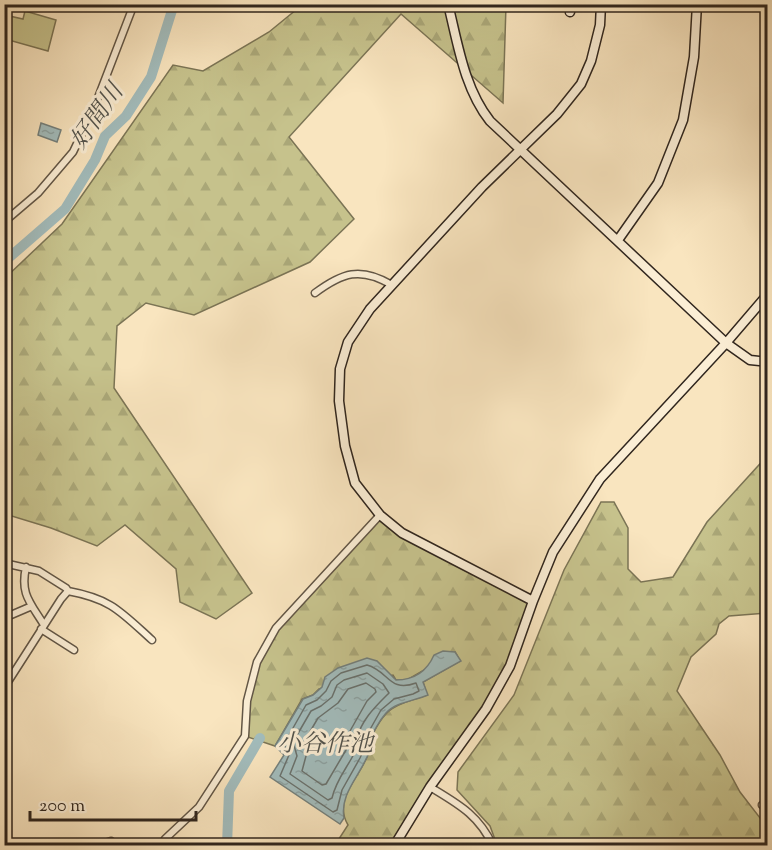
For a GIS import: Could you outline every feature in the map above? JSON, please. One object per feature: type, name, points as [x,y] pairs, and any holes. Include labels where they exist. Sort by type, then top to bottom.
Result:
[{"type":"street","points":[[4,222],[38,193],[74,152],[94,108],[134,4]]},
{"type":"street","points":[[448,4],[471,90],[490,121],[522,148],[726,343],[750,360],[768,362]]},
{"type":"street","points":[[533,601],[402,533],[380,515],[355,483],[343,435],[339,401],[340,369],[348,342],[370,309],[482,187],[557,114],[581,84],[591,61],[598,34],[601,4]]},
{"type":"street","points":[[618,240],[658,183],[683,120],[694,57],[697,4]]},
{"type":"street","points":[[315,293],[334,279],[349,274],[364,274],[392,285]]},
{"type":"street","points":[[394,846],[430,787],[486,709],[510,666],[553,552],[600,479],[726,343],[768,294]]},
{"type":"street","points":[[161,846],[165,839],[198,807],[245,736],[247,701],[257,662],[276,628],[380,515]]},
{"type":"street","points":[[4,563],[39,571],[68,591],[112,605],[152,640]]},
{"type":"street","points":[[26,567],[22,584],[43,627],[74,650]]},
{"type":"street","points":[[4,688],[68,591]]},
{"type":"street","points":[[4,618],[32,606]]},
{"type":"street","points":[[430,787],[464,808],[485,829],[494,846]]},
{"type":"street","points":[[96,846],[111,841],[116,846]]},
{"type":"green space","points":[[302,5],[506,5],[503,103],[401,14],[289,137],[354,219],[310,262],[194,315],[146,303],[117,326],[114,388],[252,593],[216,619],[180,602],[176,569],[125,525],[97,546],[51,528],[5,514],[4,279],[62,224],[173,65],[203,71],[269,32]]},
{"type":"green space","points":[[25,11],[56,20],[48,51],[5,39],[5,15],[23,19]]},
{"type":"green space","points":[[767,456],[767,613],[729,616],[719,624],[716,634],[691,657],[677,691],[720,755],[740,792],[767,827],[767,845],[497,845],[490,826],[457,790],[458,772],[514,695],[564,570],[601,502],[614,502],[628,528],[628,569],[641,582],[673,577],[707,522]]},
{"type":"green space","points":[[380,515],[402,533],[533,601],[510,666],[394,845],[335,845],[348,825],[343,807],[345,798],[368,755],[371,739],[377,726],[393,708],[427,695],[423,682],[460,661],[455,652],[407,680],[396,680],[393,675],[319,689],[313,695],[302,699],[275,746],[245,736],[247,701],[257,662],[276,628]]},
{"type":"water","points":[[41,123],[61,130],[57,142],[38,135]]},
{"type":"water","name":"小谷作池","points":[[443,651],[455,652],[461,661],[423,682],[428,695],[395,706],[384,716],[372,735],[367,757],[347,794],[343,810],[344,818],[340,824],[270,777],[284,755],[275,746],[303,699],[313,695],[322,687],[325,677],[338,668],[367,658],[377,661],[396,680],[409,678],[424,670],[434,655]]},
{"type":"waterway","name":"好間川","points":[[4,262],[65,209],[95,160],[105,136],[126,116],[151,77],[174,4]]},
{"type":"waterway","points":[[227,846],[229,791],[260,738]]}]
